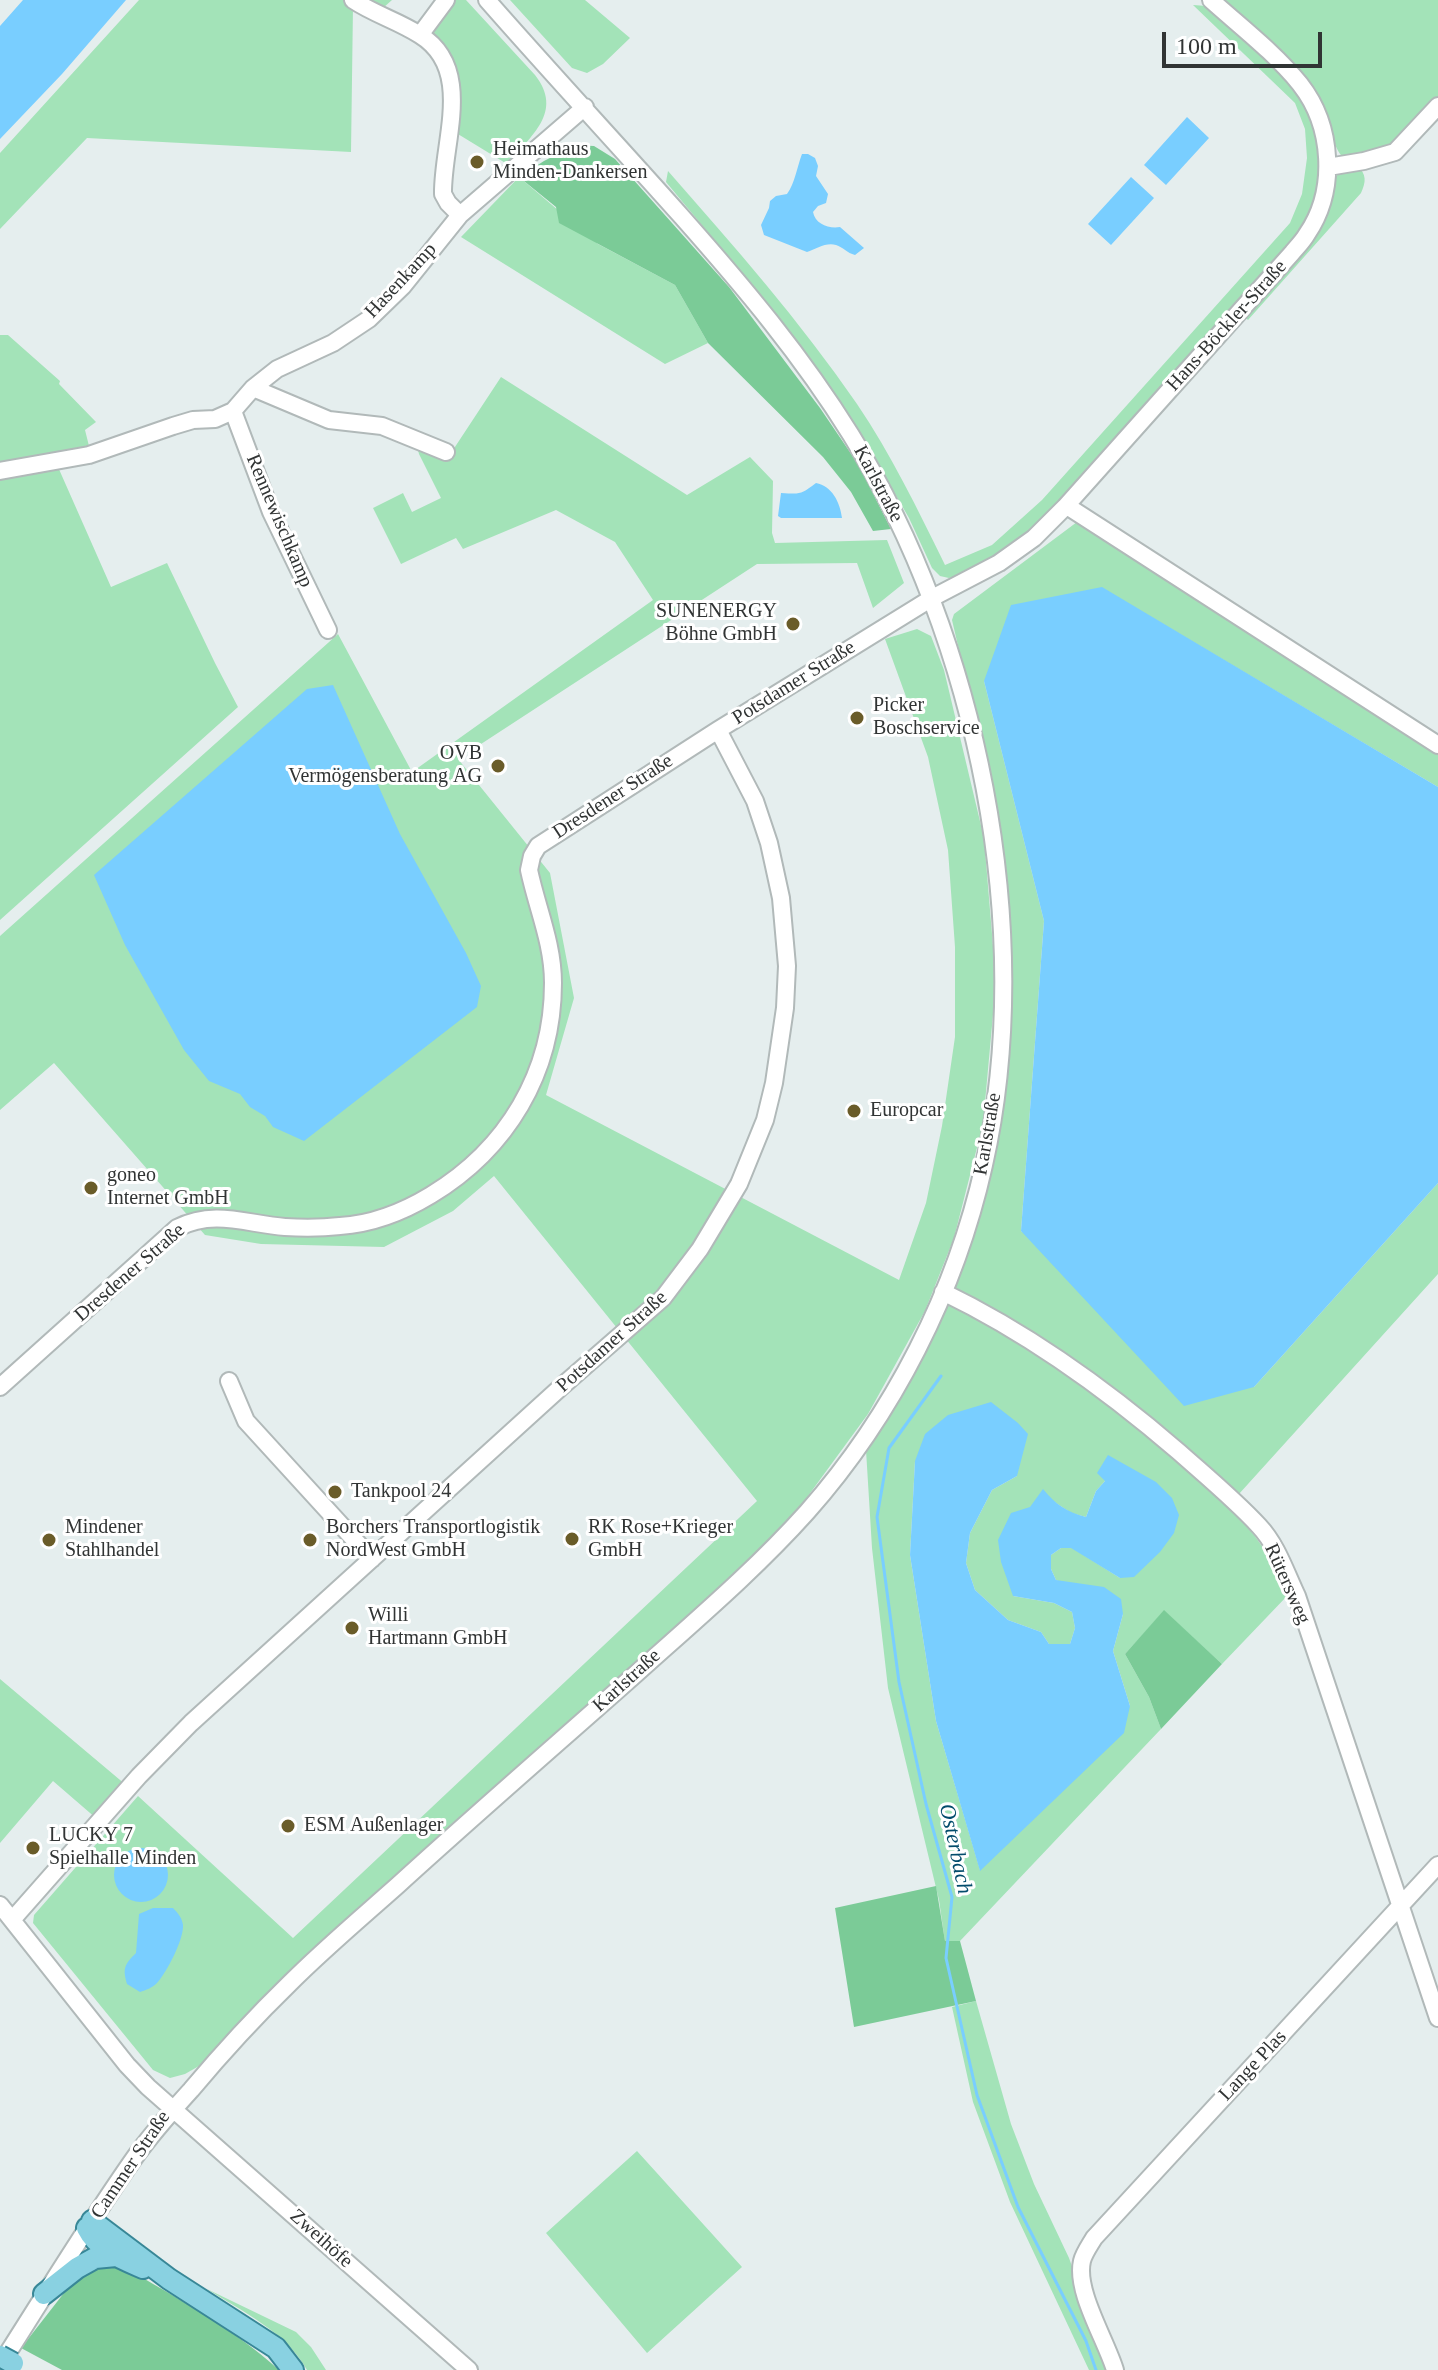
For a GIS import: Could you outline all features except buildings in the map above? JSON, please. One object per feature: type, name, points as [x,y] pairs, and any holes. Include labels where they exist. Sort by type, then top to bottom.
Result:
[{"type":"main road","points":[[90,2225],[93,2239],[116,2256],[169,2279]]},
{"type":"main road","points":[[90,2225],[276,2348],[293,2370]]},
{"type":"main road","points":[[44,2294],[95,2258],[116,2256]]},
{"type":"street","points":[[353,0],[420,35],[432,44],[442,59],[449,75],[452,95],[443,194],[460,215]]},
{"type":"street","points":[[420,35],[446,0]]},
{"type":"street","name":"Karlstraße","points":[[174,2109],[291,1981],[738,1583],[812,1507],[864,1438],[916,1351],[943,1292],[985,1164],[1002,1040],[1000,899],[981,770],[967,712],[932,598],[904,534],[856,442],[816,380],[772,322],[585,107],[487,0]]},
{"type":"street","name":"Hans-Böckler-Straße","points":[[932,598],[999,563],[1034,538],[1067,506],[1308,234],[1319,211],[1328,167],[1325,139],[1316,109],[1285,67],[1211,0]]},
{"type":"street","points":[[1328,167],[1395,152],[1438,106]]},
{"type":"street","name":"Hasenkamp","points":[[233,411],[253,388],[277,369],[333,343],[369,319],[403,286],[460,215],[585,107]]},
{"type":"street","points":[[253,388],[329,420],[382,426],[446,452]]},
{"type":"street","points":[[0,471],[89,455],[173,426],[193,420],[215,419],[233,411]]},
{"type":"street","name":"Rennewischkamp","points":[[233,411],[271,512],[328,630]]},
{"type":"street","points":[[1067,506],[1438,745]]},
{"type":"street","name":"Potsdamer Straße","points":[[12,1920],[139,1776],[191,1723],[663,1298],[720,1219],[753,1153],[765,1120],[782,1038],[786,980],[781,898],[769,843],[755,801],[718,730],[932,598]]},
{"type":"street","name":"Dresdener Straße","points":[[0,1387],[177,1228],[191,1221],[205,1218],[243,1220],[307,1228],[366,1222],[397,1214],[455,1181],[481,1159],[504,1133],[535,1076],[546,1043],[551,1014],[551,952],[529,870],[532,856],[538,846],[718,730]]},
{"type":"street","name":"Rütersweg","points":[[943,1292],[1063,1360],[1136,1416],[1261,1528],[1281,1560],[1297,1596],[1438,2018]]},
{"type":"street","points":[[229,1381],[246,1421],[372,1559]]},
{"type":"street","name":"Lange Plas","points":[[1115,2370],[1081,2275],[1082,2259],[1094,2238],[1438,1865]]},
{"type":"street","name":"Cammer Straße","points":[[0,1905],[127,2065],[174,2109],[139,2151],[44,2294],[10,2364]]},
{"type":"street","name":"Zweihöfe","points":[[174,2109],[469,2370]]},
{"type":"green space","points":[[139,0],[392,0],[374,16],[353,6],[351,152],[87,138],[0,229],[0,153]]},
{"type":"green space","points":[[453,0],[466,0],[535,75],[543,88],[546,101],[541,123],[507,164],[453,131],[456,97],[427,36]]},
{"type":"green space","points":[[510,0],[585,0],[630,38],[603,64],[587,73],[572,68]]},
{"type":"green space","points":[[1222,0],[1438,0],[1438,98],[1394,146],[1344,158],[1336,147],[1319,99],[1306,79],[1272,43]]},
{"type":"green space","points":[[1193,5],[1207,6],[1279,71],[1298,94],[1313,120],[1321,148],[1321,179],[1310,219],[1289,250],[1052,514],[1023,540],[969,573],[949,578],[940,576],[932,568],[909,518],[862,437],[789,330],[666,182],[668,171],[790,314],[857,404],[893,462],[945,565],[992,545],[1042,500],[1290,223],[1302,194],[1307,158],[1305,129],[1295,103]]},
{"type":"green space","points":[[575,145],[594,146],[615,159],[729,287],[858,464],[891,529],[873,531],[851,492],[823,457],[708,343],[675,285],[559,223],[556,207],[519,177]]},
{"type":"green space","points":[[1357,166],[1365,178],[1361,193],[1248,320],[1246,318],[1319,231],[1330,205],[1336,176],[1348,167]]},
{"type":"green space","points":[[519,177],[598,244],[675,285],[708,343],[665,364],[461,237]]},
{"type":"green space","points":[[0,335],[8,335],[60,381],[59,384],[96,422],[85,430],[90,450],[0,464]]},
{"type":"green space","points":[[501,377],[687,495],[750,457],[773,481],[772,533],[775,543],[887,540],[904,583],[873,608],[857,563],[757,564],[458,759],[550,873],[574,998],[546,1095],[899,1280],[926,1203],[942,1126],[955,1037],[955,947],[948,850],[928,757],[885,639],[917,629],[931,636],[944,670],[984,838],[996,982],[983,1124],[954,1238],[925,1311],[868,1414],[797,1511],[728,1581],[306,1955],[199,2066],[170,2078],[153,2070],[33,1923],[34,1915],[138,1796],[293,1938],[757,1501],[494,1176],[453,1211],[384,1247],[261,1244],[205,1235],[54,1063],[0,1110],[0,936],[338,634],[412,772],[653,600],[615,542],[556,510],[463,549],[456,538],[401,564],[373,508],[403,493],[412,512],[441,498],[415,439],[451,453]]},
{"type":"green space","points":[[58,467],[111,587],[167,563],[238,707],[0,920],[0,477]]},
{"type":"green space","points":[[1077,522],[1438,751],[1438,787],[1102,588],[984,681],[1044,921],[1021,1231],[1254,1387],[1438,1183],[1438,1274],[1229,1505],[1263,1547],[1288,1595],[1222,1664],[1164,1611],[1125,1654],[1149,1697],[1161,1729],[960,1941],[945,1942],[939,1900],[888,1688],[872,1548],[866,1450],[908,1384],[944,1313],[974,1229],[999,1135],[1009,1043],[1011,953],[1006,882],[987,770],[952,620],[954,614]],"holes":[[[915,1461],[1017,1476],[992,1490],[970,1533],[966,1563],[975,1590],[1008,1620],[1041,1632],[1049,1644],[1070,1644],[1075,1628],[1072,1612],[1054,1603],[1013,1596],[1053,1501],[1071,1513],[1086,1517],[1096,1491],[1105,1481],[1120,1578],[1071,1547],[1061,1548],[1051,1555],[1051,1569],[1056,1580],[1123,1614],[1113,1651],[1130,1706],[980,1870],[936,1721],[910,1555]]]},
{"type":"green space","points":[[1164,1610],[1222,1664],[1161,1729],[1149,1697],[1125,1654]]},
{"type":"green space","points":[[0,1679],[126,1785],[97,1819],[53,1781],[0,1843]]},
{"type":"green space","points":[[936,1886],[945,1941],[960,1941],[976,2001],[854,2027],[835,1908]]},
{"type":"green space","points":[[976,2001],[1011,2124],[1034,2184],[1069,2258],[1109,2370],[1089,2370],[1010,2202],[973,2102],[952,2007]]},
{"type":"green space","points":[[637,2151],[742,2267],[647,2353],[546,2233]]},
{"type":"green space","points":[[123,2266],[223,2327],[279,2370],[62,2370],[21,2348],[71,2284],[90,2267]]},
{"type":"green space","points":[[207,2289],[296,2332],[311,2347],[326,2370],[307,2370],[276,2334]]},
{"type":"water","points":[[23,0],[126,0],[0,139],[0,26]]},
{"type":"water","points":[[1187,117],[1209,138],[1166,185],[1144,165]]},
{"type":"water","points":[[802,154],[815,158],[818,166],[816,176],[828,194],[826,203],[818,206],[813,212],[814,216],[823,225],[840,227],[864,248],[855,255],[832,244],[807,252],[764,235],[761,225],[770,201],[787,194]]},
{"type":"water","points":[[1131,177],[1154,198],[1111,245],[1088,224]]},
{"type":"water","points":[[816,483],[827,487],[834,496],[842,518],[778,516],[781,493],[800,493]]},
{"type":"water","points":[[1102,587],[1438,787],[1438,1183],[1254,1387],[1184,1406],[1021,1231],[1044,921],[984,681],[1011,605]]},
{"type":"water","points":[[333,685],[400,834],[481,986],[477,1007],[304,1141],[273,1127],[240,1094],[209,1081],[184,1050],[125,945],[94,875],[307,689]]},
{"type":"water","points":[[991,1402],[1028,1434],[1017,1476],[992,1490],[970,1533],[966,1563],[975,1590],[1008,1620],[1041,1632],[1049,1644],[1070,1644],[1075,1628],[1072,1612],[1054,1603],[1013,1596],[1001,1562],[998,1540],[1011,1513],[1030,1507],[1043,1489],[1062,1507],[1086,1517],[1096,1491],[1105,1481],[1097,1473],[1108,1455],[1156,1482],[1172,1498],[1179,1515],[1174,1533],[1160,1552],[1134,1577],[1120,1578],[1071,1548],[1061,1548],[1051,1555],[1051,1569],[1056,1580],[1104,1587],[1121,1599],[1123,1614],[1113,1651],[1130,1706],[1124,1733],[980,1871],[936,1721],[910,1555],[915,1461],[925,1434],[948,1415]]},
{"type":"water","points":[[141,1848],[160,1856],[168,1875],[160,1894],[141,1902],[122,1894],[114,1875],[122,1856]]},
{"type":"water","points":[[153,1908],[173,1908],[182,1920],[183,1931],[161,1978],[140,1992],[127,1984],[125,1970],[136,1953],[139,1914]]},
{"type":"waterway","name":"Osterbach","points":[[941,1376],[889,1448],[877,1517],[899,1682],[926,1804],[952,1897],[946,1958],[977,2095],[1018,2207],[1086,2341],[1096,2370]]},
{"type":"place","name":"Heimathaus Minden-Dankersen","points":[[477,162]]},
{"type":"place","name":"SUNENERGY Böhne GmbH","points":[[793,624]]},
{"type":"place","name":"Picker Boschservice","points":[[857,718]]},
{"type":"place","name":"OVB Vermögensberatung AG","points":[[498,766]]},
{"type":"place","name":"Europcar","points":[[854,1111]]},
{"type":"place","name":"goneo Internet GmbH","points":[[91,1188]]},
{"type":"place","name":"Tankpool 24","points":[[335,1492]]},
{"type":"place","name":"RK Rose+Krieger GmbH","points":[[572,1539]]},
{"type":"place","name":"Mindener Stahlhandel","points":[[49,1540]]},
{"type":"place","name":"Borchers Transportlogistik NordWest GmbH","points":[[310,1540]]},
{"type":"place","name":"Willi Hartmann GmbH","points":[[352,1628]]},
{"type":"place","name":"ESM Außenlager","points":[[288,1826]]},
{"type":"place","name":"LUCKY 7 Spielhalle Minden","points":[[33,1848]]}]
